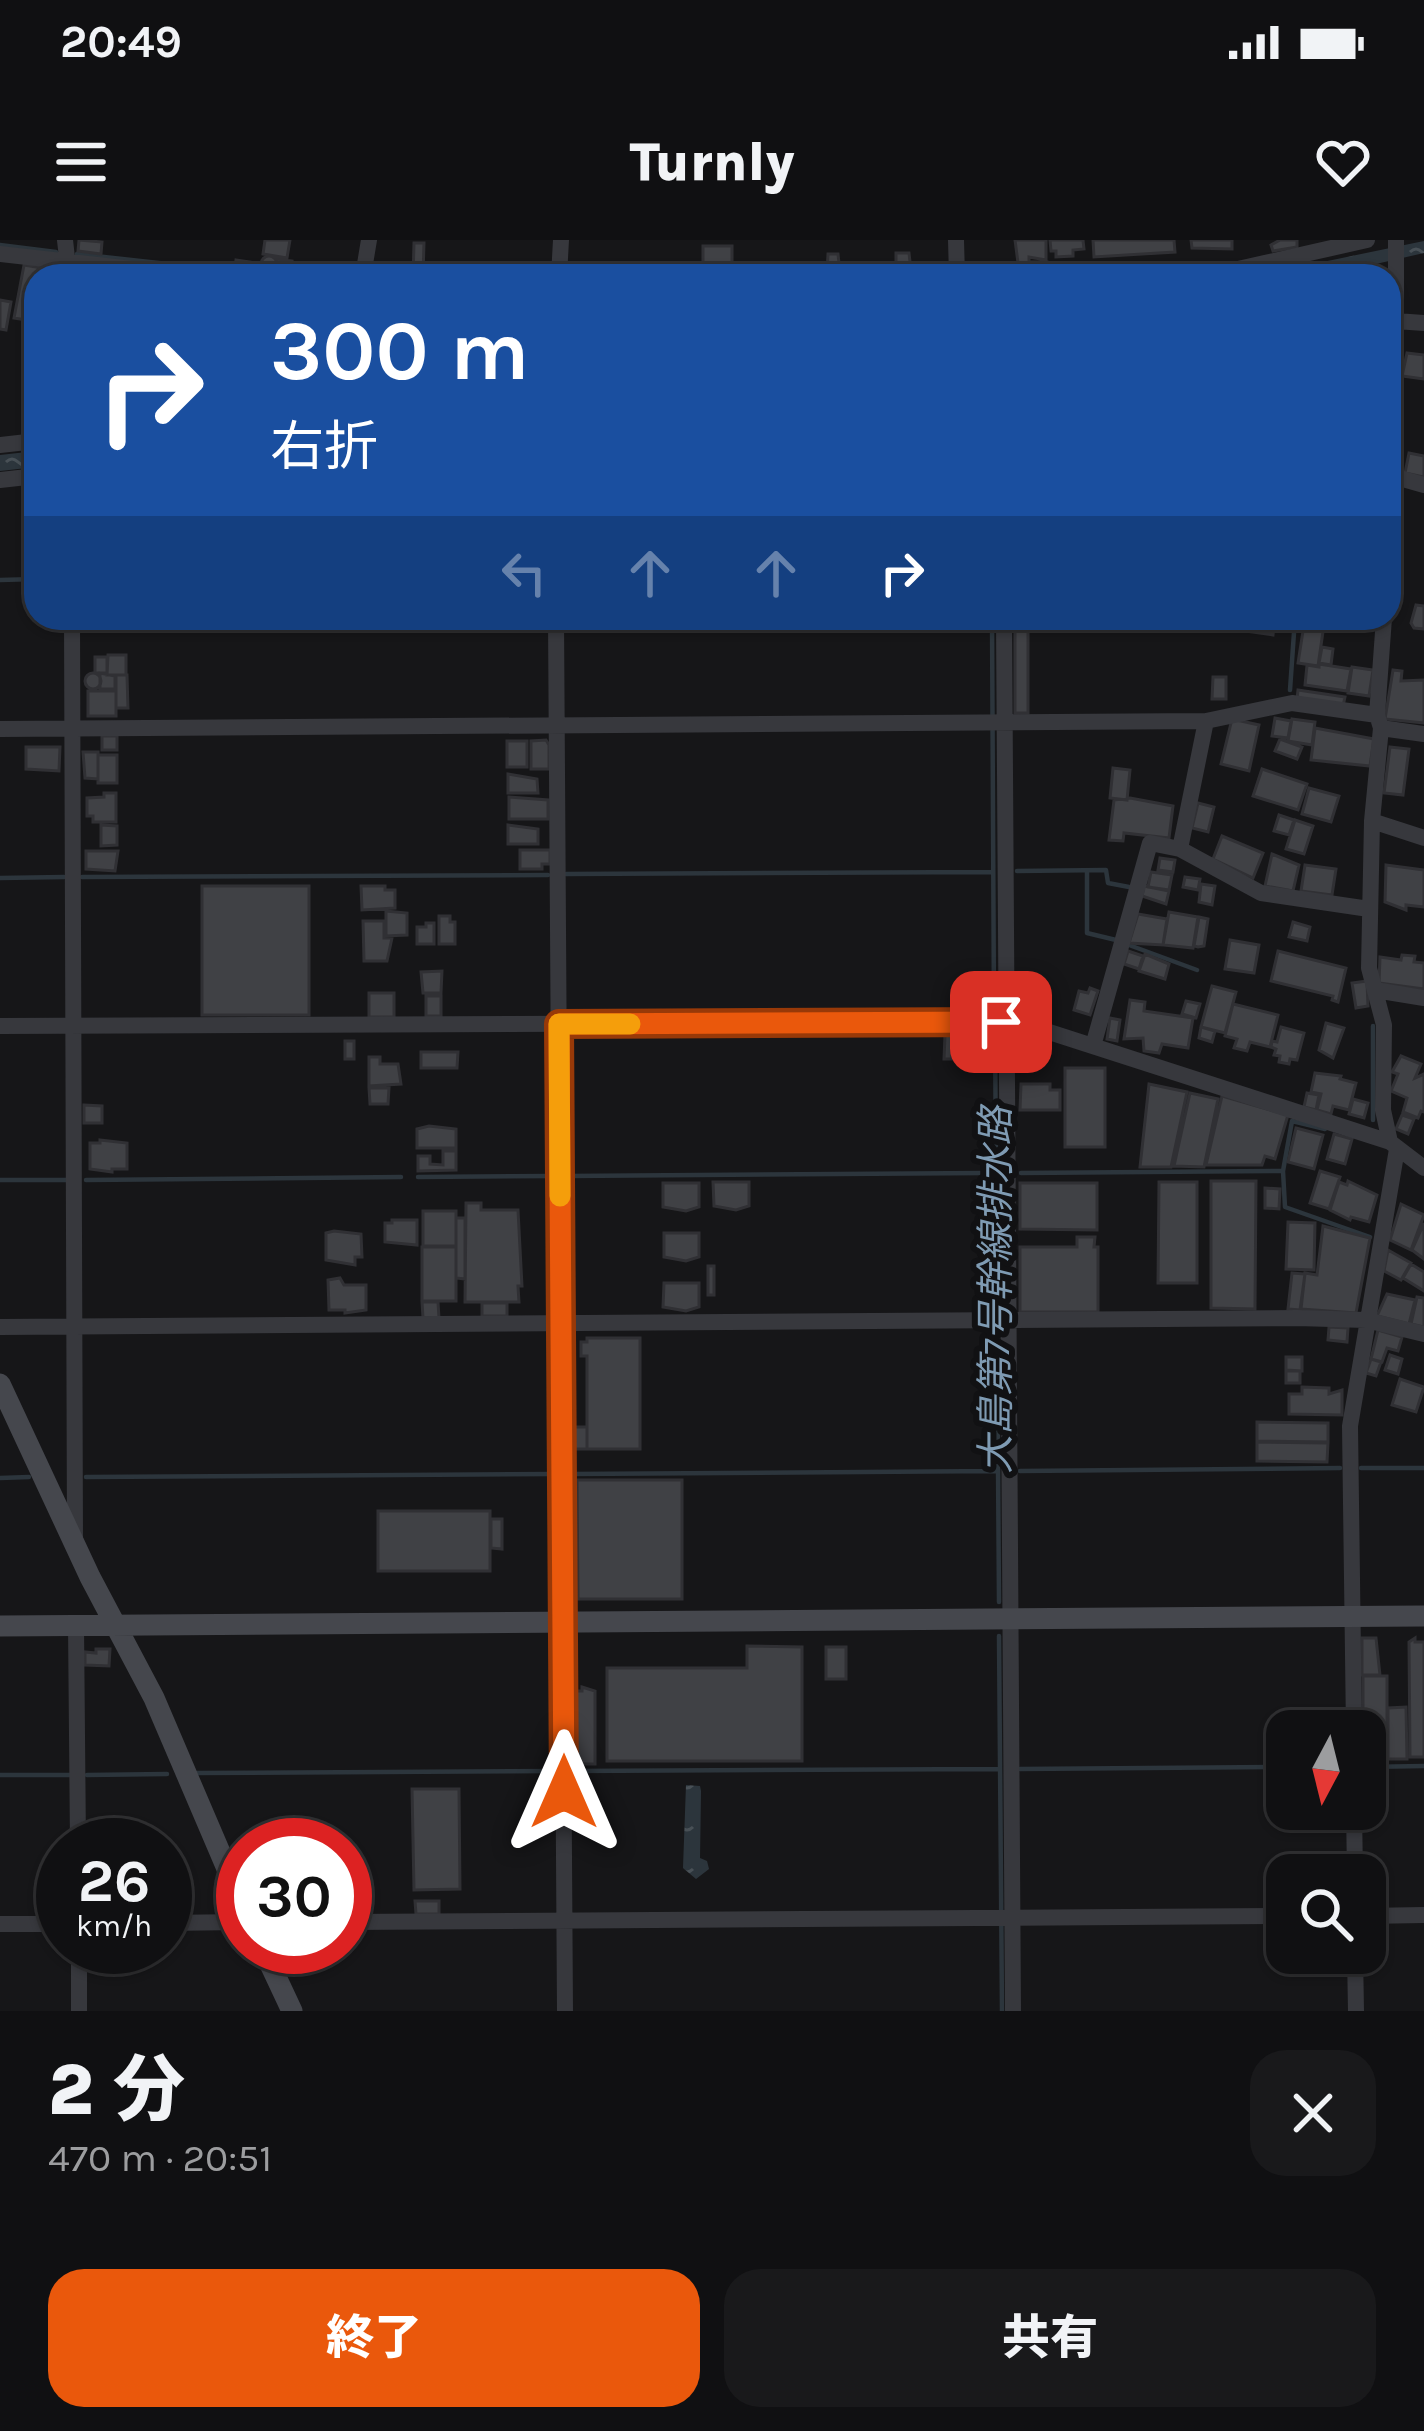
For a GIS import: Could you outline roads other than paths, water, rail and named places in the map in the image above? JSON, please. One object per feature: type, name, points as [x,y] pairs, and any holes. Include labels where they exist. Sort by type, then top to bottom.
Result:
[{"type":"street","points":[[1260,264],[1367,240]]},
{"type":"street","points":[[0,254],[46,264]]},
{"type":"street","points":[[72,630],[75,1545]]},
{"type":"street","points":[[556,630],[565,2011]]},
{"type":"street","points":[[1003,630],[996,722],[1001,1323],[1010,1619],[1004,1918],[1013,2011]]},
{"type":"street","points":[[1354,1710],[1350,1426],[1394,1145],[1383,1110],[1384,1025],[1369,968],[1383,630]]},
{"type":"street","points":[[0,729],[1206,721],[1292,703],[1424,734]]},
{"type":"street","points":[[1180,849],[1206,721]]},
{"type":"street","points":[[1372,821],[1424,838]]},
{"type":"street","points":[[1093,1046],[1150,843],[1180,849],[1261,893],[1369,910]]},
{"type":"street","points":[[1376,990],[1424,998]]},
{"type":"street","points":[[0,1026],[1001,1021],[1093,1046],[1394,1145],[1424,1168]]},
{"type":"street","points":[[0,1327],[1366,1320],[1424,1334]]},
{"type":"street","points":[[0,1384],[154,1698],[216,1843]]},
{"type":"street","points":[[0,1626],[1424,1616]]},
{"type":"street","points":[[76,1625],[78,1818]]},
{"type":"street","points":[[1386,1916],[1424,1915]]},
{"type":"street","points":[[372,1922],[1266,1916]]},
{"type":"street","points":[[0,1924],[36,1924]]},
{"type":"street","points":[[79,1974],[80,2011]]},
{"type":"street","points":[[275,1974],[292,2011]]},
{"type":"street","points":[[1355,1974],[1356,2011]]},
{"type":"water","points":[[1424,241],[1424,253],[1376,264],[1313,264]]},
{"type":"water","points":[[24,452],[24,468],[0,471],[0,455]]},
{"type":"water","points":[[686,1785],[700,1786],[701,1791],[700,1858],[709,1869],[696,1879],[683,1868]]},
{"type":"waterway","points":[[0,245],[56,252]]},
{"type":"waterway","points":[[77,254],[168,264]]},
{"type":"waterway","points":[[0,580],[24,579]]},
{"type":"waterway","name":"大島第7号幹線排水路","points":[[992,630],[994,1014]]},
{"type":"waterway","points":[[1290,690],[1294,630]]},
{"type":"waterway","points":[[1017,871],[1106,870],[1108,883],[1129,887]]},
{"type":"waterway","points":[[566,874],[992,872]]},
{"type":"waterway","points":[[1087,872],[1087,933],[1116,940]]},
{"type":"waterway","points":[[82,877],[548,875]]},
{"type":"waterway","points":[[0,878],[64,877]]},
{"type":"waterway","points":[[1129,945],[1197,970]]},
{"type":"waterway","name":"大島第7号幹線排水路","points":[[995,1026],[997,1314]]},
{"type":"waterway","points":[[1373,1026],[1373,1120]]},
{"type":"waterway","points":[[1283,1171],[1292,1121],[1325,1129]]},
{"type":"waterway","points":[[1021,1173],[1283,1171],[1285,1207],[1370,1237]]},
{"type":"waterway","points":[[568,1176],[986,1173]]},
{"type":"waterway","points":[[418,1177],[551,1176]]},
{"type":"waterway","points":[[86,1180],[401,1177]]},
{"type":"waterway","points":[[0,1180],[66,1180]]},
{"type":"waterway","name":"大島第7号幹線排水路","points":[[997,1326],[999,1602]]},
{"type":"waterway","points":[[1020,1471],[1340,1468]]},
{"type":"waterway","points":[[1361,1468],[1424,1468]]},
{"type":"waterway","points":[[571,1474],[997,1471]]},
{"type":"waterway","points":[[86,1477],[554,1474]]},
{"type":"waterway","points":[[0,1478],[29,1477]]},
{"type":"waterway","name":"大島第7号幹線排水路","points":[[999,1636],[1002,2011]]},
{"type":"waterway","points":[[1386,1767],[1424,1766]]},
{"type":"waterway","points":[[1020,1769],[1266,1767]]},
{"type":"waterway","points":[[571,1771],[1000,1769]]},
{"type":"waterway","points":[[197,1773],[556,1771]]},
{"type":"waterway","points":[[87,1775],[167,1774]]},
{"type":"waterway","points":[[0,1775],[70,1775]]}]
